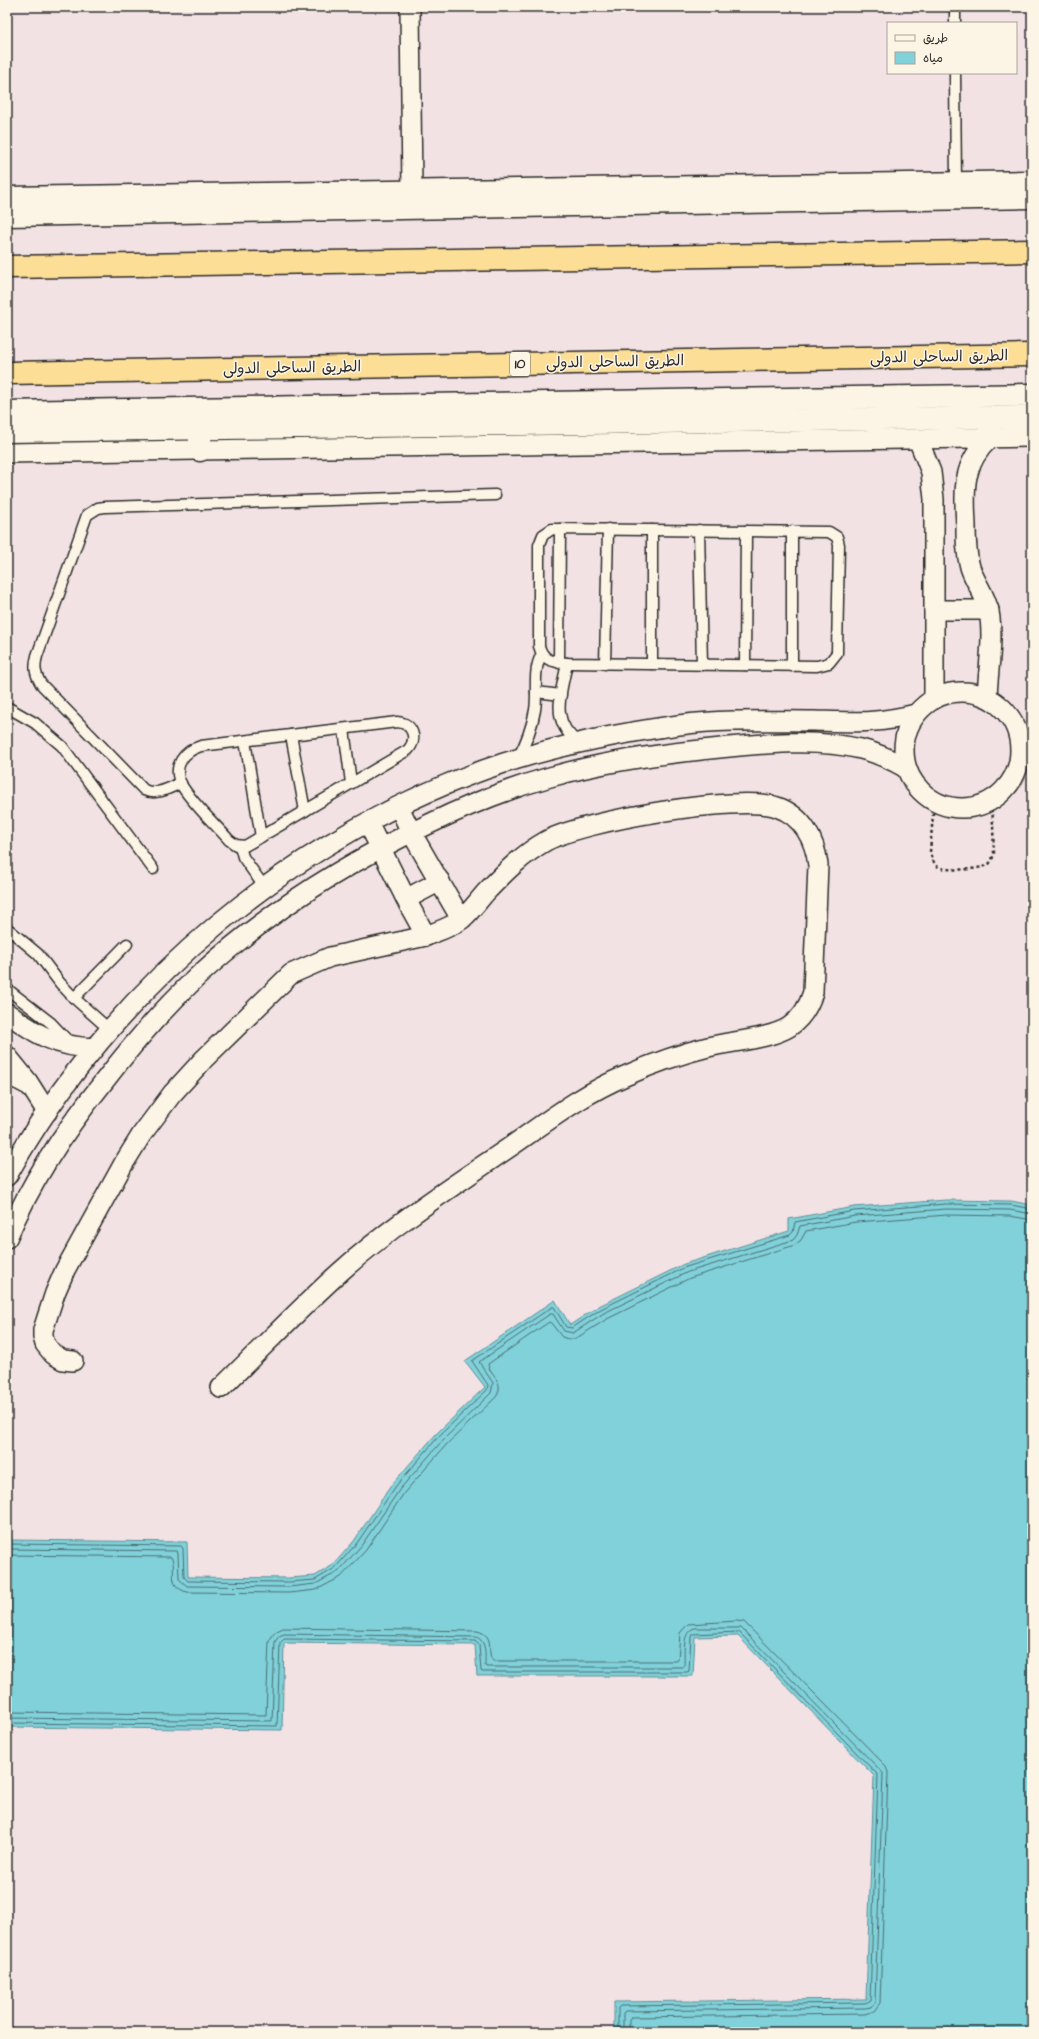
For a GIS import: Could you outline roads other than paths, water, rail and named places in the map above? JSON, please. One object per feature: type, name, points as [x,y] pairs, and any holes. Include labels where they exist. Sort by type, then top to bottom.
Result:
[{"type":"highway","points":[[7,267],[1032,251]]},
{"type":"highway","name":"الطريق الساحلى الدولى","points":[[7,372],[1032,355]]},
{"type":"main road","points":[[7,198],[1032,182]]},
{"type":"main road","points":[[7,215],[1032,197]]},
{"type":"main road","points":[[7,412],[1032,396]]},
{"type":"main road","points":[[7,431],[200,439],[990,428],[1032,417]]},
{"type":"street","points":[[410,7],[412,192]]},
{"type":"street","points":[[987,697],[990,626],[989,610],[983,591],[974,576],[968,559],[965,486],[970,464],[990,428]]},
{"type":"street","points":[[7,453],[200,439],[918,439],[990,428],[1032,437]]},
{"type":"street","points":[[918,439],[926,455],[934,486],[934,699]]},
{"type":"street","points":[[934,610],[989,610]]},
{"type":"street","points":[[960,692],[974,693],[987,697],[1005,710],[1012,719],[1019,734],[1021,749],[1019,765],[1013,779],[1004,791],[992,800],[978,806],[963,808],[948,807],[934,801],[922,792],[912,781],[906,768],[904,740],[909,726],[916,714],[934,699],[947,694],[960,692]]},
{"type":"street","points":[[7,1176],[47,1112],[102,1039],[177,960],[206,933],[265,888],[320,850],[399,807],[469,776],[517,760],[580,743],[681,725],[737,721],[878,722],[916,714]]},
{"type":"street","points":[[1012,719],[1032,725]]},
{"type":"street","points":[[7,1238],[28,1195],[48,1160],[68,1130],[125,1054],[196,978],[226,952],[290,903],[381,848],[411,832],[481,801],[550,777],[601,765],[687,751],[741,746],[814,743],[839,744],[880,755],[906,768]]},
{"type":"street","points":[[1013,779],[1032,764]]},
{"type":"street","points":[[73,1361],[63,1360],[53,1354],[45,1344],[43,1330],[55,1293],[65,1270],[124,1163],[142,1134],[172,1094],[204,1058],[291,974],[330,957],[426,936],[461,920],[498,879],[538,846],[572,831],[628,818],[714,806],[767,804],[778,807],[798,819],[813,840],[818,865],[813,992],[807,1008],[796,1022],[779,1032],[770,1035],[706,1048],[650,1065],[622,1077],[575,1102],[444,1192],[376,1242],[339,1273],[221,1388]]},
{"type":"street","points":[[399,807],[411,832],[461,920]]},
{"type":"street","points":[[368,823],[426,936]]},
{"type":"street","points":[[406,899],[440,881]]},
{"type":"street","points":[[177,960],[196,978]]},
{"type":"street","points":[[7,1013],[40,1036],[53,1042],[73,1047],[102,1039],[125,1054]]},
{"type":"street","points":[[7,1056],[37,1095],[47,1112]]},
{"type":"street","points":[[7,1183],[28,1195]]},
{"type":"lane","points":[[955,7],[955,22]]},
{"type":"lane","points":[[955,74],[956,183]]},
{"type":"lane","points":[[181,783],[154,793],[144,790],[41,684],[37,678],[35,664],[37,656],[87,515],[98,508],[105,507],[495,496]]},
{"type":"lane","points":[[560,529],[563,663],[559,714],[561,723],[566,731],[580,743]]},
{"type":"lane","points":[[560,529],[608,529],[829,532],[837,537],[839,545],[837,653],[834,658],[823,665],[792,666],[605,664],[563,663],[549,661],[542,654],[539,646],[540,540],[547,531],[560,529]]},
{"type":"lane","points":[[605,664],[608,529]]},
{"type":"lane","points":[[652,530],[652,664]]},
{"type":"lane","points":[[699,530],[702,665]]},
{"type":"lane","points":[[745,665],[746,531]]},
{"type":"lane","points":[[792,531],[792,666]]},
{"type":"lane","points":[[517,760],[532,724],[537,667],[542,654]]},
{"type":"lane","points":[[536,692],[561,695]]},
{"type":"lane","points":[[7,707],[35,722],[62,746],[153,869]]},
{"type":"lane","points":[[402,722],[410,728],[414,737],[408,750],[249,844],[240,846],[228,840],[181,783],[178,768],[186,753],[201,746],[245,741],[402,722]]},
{"type":"lane","points":[[344,729],[351,783]]},
{"type":"lane","points":[[291,735],[305,811]]},
{"type":"lane","points":[[245,741],[261,837]]},
{"type":"lane","points":[[240,846],[244,857],[265,888]]},
{"type":"lane","points":[[7,928],[38,954],[60,983],[74,998],[102,1039]]},
{"type":"lane","points":[[74,998],[127,944]]},
{"type":"lane","points":[[7,989],[51,1023],[73,1047]]},
{"type":"lane","points":[[7,1079],[37,1095]]},
{"type":"water","points":[[946,1200],[1011,1201],[1032,1205],[1032,2032],[614,2032],[614,2002],[866,1999],[874,1776],[738,1636],[695,1637],[693,1676],[477,1676],[475,1645],[284,1643],[282,1730],[7,1727],[7,1540],[187,1542],[188,1577],[289,1578],[315,1576],[333,1565],[354,1541],[392,1484],[436,1434],[485,1387],[465,1361],[555,1300],[570,1325],[599,1306],[684,1264],[789,1231],[789,1219],[854,1207]]}]
